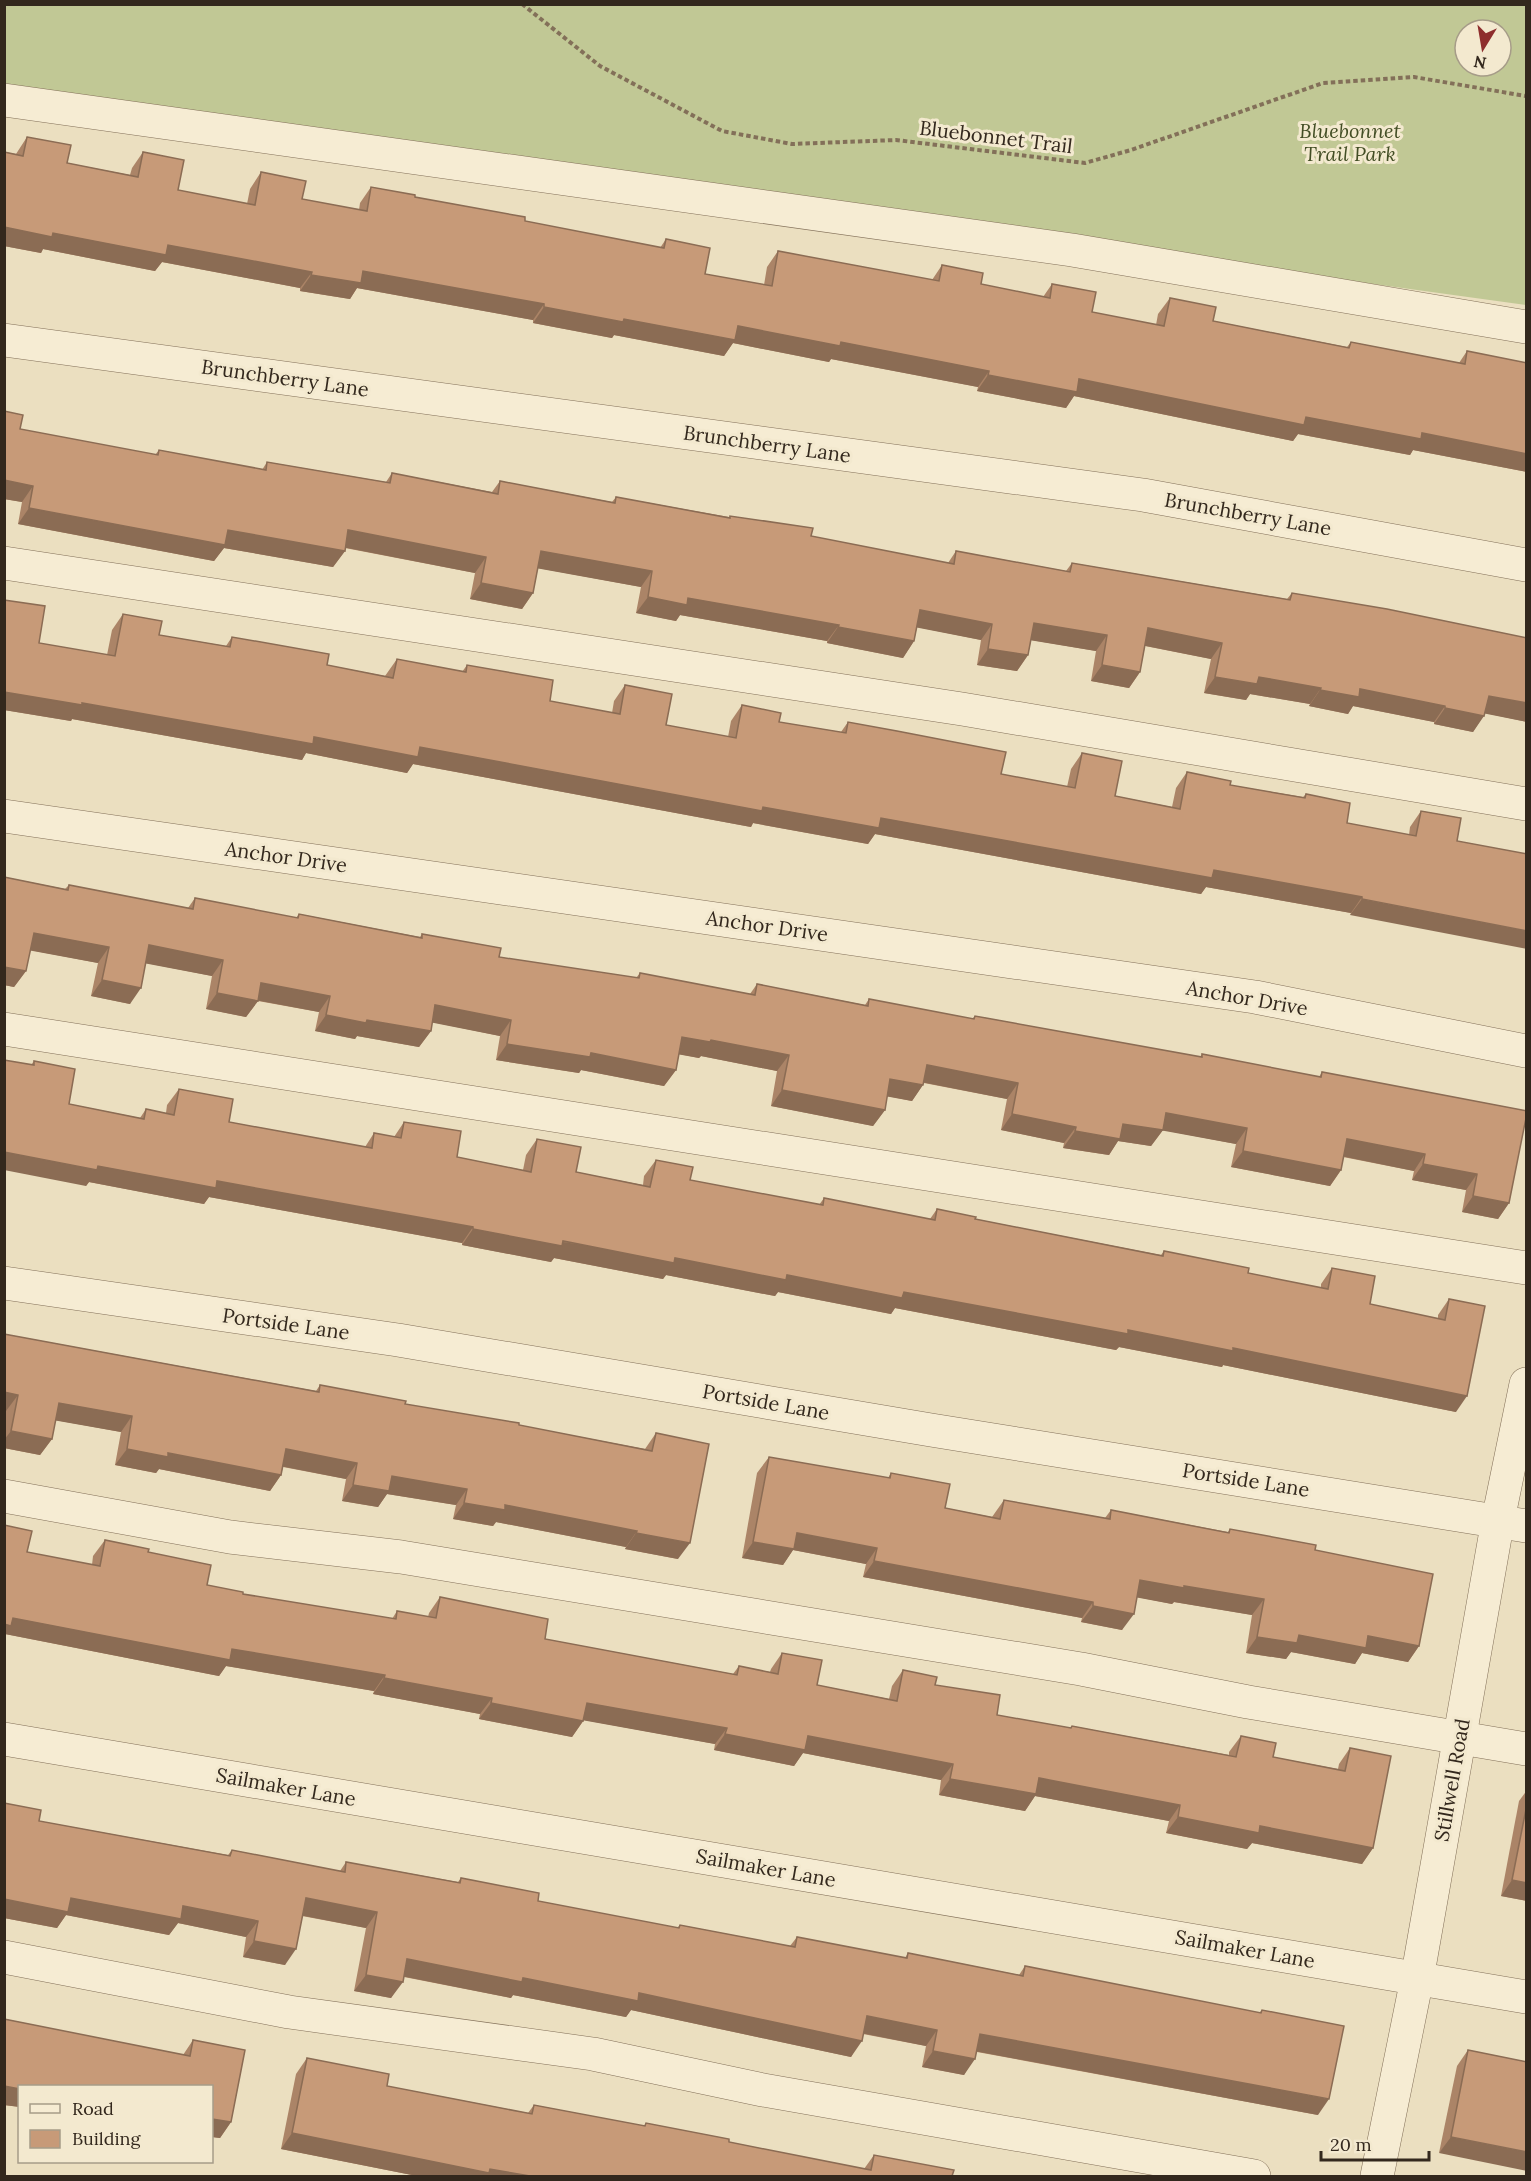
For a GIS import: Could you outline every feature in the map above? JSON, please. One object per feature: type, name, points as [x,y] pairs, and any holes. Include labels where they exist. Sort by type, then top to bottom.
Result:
[{"type":"street","points":[[4,100],[1072,250],[1527,327]]},
{"type":"street","name":"Brunchberry Lane","points":[[4,340],[1143,495],[1527,565]]},
{"type":"street","points":[[4,562],[962,709],[1527,804]]},
{"type":"street","name":"Anchor Drive","points":[[4,816],[1255,997],[1527,1051]]},
{"type":"street","points":[[4,1029],[1527,1268]]},
{"type":"street","name":"Portside Lane","points":[[4,1283],[398,1340],[943,1432],[1512,1523]]},
{"type":"street","name":"Stillwell Road","points":[[1377,2176],[1417,1979],[1460,1737],[1512,1523],[1527,1384]]},
{"type":"street","points":[[4,1496],[230,1537],[401,1557],[1070,1668],[1248,1702],[1527,1749]]},
{"type":"street","name":"Sailmaker Lane","points":[[4,1739],[1527,1997]]},
{"type":"street","points":[[4,1957],[289,2013],[593,2054],[764,2090],[1254,2176]]},
{"type":"path","name":"Bluebonnet Trail","points":[[522,4],[600,66],[722,131],[792,144],[896,140],[1085,163],[1131,150],[1323,83],[1414,77],[1527,96]]},
{"type":"green space","name":"Bluebonnet Trail Park","points":[[5,5],[1526,5],[1526,305],[5,95]]},
{"type":"building","points":[[27,137],[71,145],[67,163],[138,177],[143,152],[184,160],[178,190],[255,205],[261,172],[306,181],[302,199],[367,211],[371,187],[525,217],[525,221],[664,248],[666,239],[710,248],[705,274],[772,286],[778,251],[939,281],[942,265],[983,273],[981,284],[1050,298],[1052,284],[1096,292],[1092,312],[1164,326],[1170,298],[1216,307],[1213,321],[1349,348],[1351,342],[1465,364],[1467,351],[1527,363],[1527,454],[1422,433],[1421,439],[1306,417],[1304,425],[1079,379],[1077,392],[988,375],[989,371],[841,342],[840,346],[738,326],[735,340],[624,319],[623,322],[544,307],[544,304],[363,271],[361,283],[311,275],[312,272],[168,245],[166,255],[53,233],[52,237],[4,227],[4,152],[23,156]]},
{"type":"building","points":[[4,411],[23,415],[20,429],[158,455],[159,450],[266,470],[267,462],[390,483],[392,473],[498,494],[500,481],[615,503],[616,497],[730,518],[730,516],[813,528],[811,536],[954,564],[956,551],[1070,572],[1072,563],[1290,600],[1292,593],[1387,609],[1527,638],[1527,703],[1489,696],[1484,716],[1360,689],[1359,697],[1259,677],[1257,684],[1215,677],[1222,643],[1148,628],[1140,672],[1102,665],[1107,635],[1034,623],[1028,655],[988,649],[992,624],[920,610],[914,641],[688,598],[687,605],[648,597],[652,571],[541,551],[533,593],[481,583],[486,557],[348,530],[345,551],[228,530],[225,545],[29,508],[33,486],[4,480]]},
{"type":"building","points":[[4,600],[45,606],[39,643],[115,656],[123,614],[162,621],[159,635],[230,647],[232,637],[329,654],[327,665],[393,678],[397,659],[466,672],[467,665],[553,680],[550,701],[620,714],[625,685],[672,694],[666,725],[736,738],[742,705],[781,713],[779,722],[846,733],[848,722],[1006,752],[1001,774],[1075,788],[1082,753],[1122,761],[1115,796],[1180,809],[1187,772],[1231,781],[1230,785],[1305,798],[1306,794],[1350,803],[1347,823],[1416,836],[1421,811],[1461,818],[1457,841],[1527,854],[1527,931],[1362,899],[1362,897],[1214,870],[1212,878],[881,818],[879,828],[763,807],[762,811],[420,747],[418,757],[314,737],[313,744],[82,703],[82,705],[4,692]]},
{"type":"building","points":[[4,877],[68,890],[69,885],[193,909],[195,898],[298,918],[299,914],[422,938],[422,934],[501,948],[499,957],[639,978],[640,973],[755,995],[757,984],[868,1006],[869,999],[1202,1057],[1202,1054],[1321,1077],[1322,1072],[1527,1111],[1527,1113],[1509,1203],[1473,1196],[1477,1174],[1423,1164],[1425,1154],[1347,1139],[1341,1170],[1243,1151],[1247,1128],[1166,1113],[1163,1130],[1123,1124],[1120,1139],[1075,1131],[1076,1127],[1012,1114],[1018,1083],[927,1065],[923,1085],[890,1079],[885,1110],[782,1090],[789,1055],[711,1040],[710,1042],[682,1037],[676,1070],[591,1053],[590,1057],[507,1044],[511,1020],[435,1005],[431,1031],[367,1020],[366,1023],[326,1015],[330,996],[261,983],[258,1001],[217,993],[223,960],[149,945],[141,988],[102,980],[109,947],[34,933],[26,971],[4,967]]},
{"type":"building","points":[[4,1060],[34,1065],[34,1061],[75,1069],[69,1104],[144,1119],[146,1109],[174,1115],[179,1089],[233,1099],[229,1122],[372,1148],[374,1133],[401,1138],[404,1122],[461,1131],[457,1157],[531,1172],[537,1139],[581,1147],[576,1172],[650,1187],[656,1160],[693,1167],[690,1180],[823,1205],[824,1198],[935,1220],[937,1209],[976,1217],[975,1219],[1163,1256],[1164,1251],[1249,1268],[1248,1273],[1328,1289],[1332,1268],[1375,1276],[1370,1304],[1445,1320],[1449,1299],[1485,1306],[1467,1396],[1233,1348],[1233,1351],[1128,1330],[1128,1334],[904,1292],[902,1298],[787,1275],[786,1280],[675,1258],[674,1263],[563,1241],[562,1246],[473,1229],[473,1227],[217,1181],[216,1188],[98,1166],[97,1170],[4,1152]]},
{"type":"building","points":[[4,1334],[319,1392],[320,1385],[406,1401],[405,1404],[519,1423],[519,1425],[652,1451],[656,1433],[709,1444],[690,1543],[505,1505],[505,1510],[464,1503],[467,1489],[392,1476],[389,1491],[353,1485],[357,1463],[286,1449],[281,1475],[168,1453],[168,1457],[127,1449],[132,1416],[59,1403],[52,1439],[11,1431],[18,1395],[4,1392]]},
{"type":"building","points":[[769,1457],[890,1478],[891,1473],[950,1484],[945,1508],[1000,1519],[1004,1500],[1110,1519],[1111,1510],[1229,1533],[1230,1529],[1316,1545],[1315,1550],[1433,1574],[1419,1646],[1368,1636],[1366,1648],[1299,1635],[1297,1643],[1257,1637],[1264,1599],[1184,1586],[1184,1588],[1140,1580],[1134,1614],[1093,1606],[1093,1602],[874,1561],[877,1548],[797,1533],[794,1549],[753,1542]]},
{"type":"building","points":[[4,1525],[32,1531],[27,1552],[100,1566],[105,1540],[149,1549],[148,1552],[211,1565],[207,1585],[243,1592],[243,1594],[396,1619],[397,1611],[436,1618],[440,1597],[548,1619],[545,1639],[737,1675],[739,1666],[778,1674],[782,1653],[822,1660],[817,1685],[897,1701],[903,1670],[937,1677],[935,1685],[1000,1695],[997,1715],[1071,1728],[1072,1726],[1236,1757],[1241,1736],[1276,1743],[1273,1757],[1345,1771],[1350,1748],[1391,1756],[1373,1848],[1260,1826],[1259,1833],[1178,1817],[1180,1805],[1039,1778],[1036,1794],[950,1779],[953,1764],[808,1736],[805,1750],[725,1734],[727,1728],[587,1703],[583,1721],[491,1703],[492,1698],[384,1678],[385,1675],[232,1649],[230,1660],[13,1618],[11,1626],[4,1624]]},
{"type":"building","points":[[4,1803],[41,1810],[39,1821],[230,1856],[232,1850],[345,1872],[346,1862],[460,1883],[461,1878],[539,1893],[538,1901],[679,1928],[680,1925],[795,1947],[797,1937],[907,1958],[908,1953],[1023,1976],[1025,1966],[1261,2013],[1262,2010],[1344,2026],[1329,2099],[980,2034],[975,2059],[933,2051],[937,2030],[867,2016],[862,2041],[639,1993],[638,2001],[523,1978],[522,1982],[407,1959],[403,1982],[366,1975],[377,1912],[306,1898],[296,1949],[254,1941],[258,1921],[183,1906],[181,1919],[71,1898],[68,1912],[4,1899]]},
{"type":"building","points":[[1527,1804],[1527,1883],[1512,1880]]},
{"type":"building","points":[[4,2019],[190,2056],[193,2040],[245,2050],[231,2122],[213,2119],[213,2085],[18,2085],[18,2089],[4,2086]]},
{"type":"building","points":[[1468,2050],[1527,2062],[1527,2152],[1451,2137]]},
{"type":"building","points":[[307,2058],[389,2074],[387,2086],[532,2114],[534,2105],[645,2126],[646,2123],[871,2170],[874,2155],[954,2170],[952,2176],[530,2176],[490,2169],[489,2173],[292,2133]]}]
